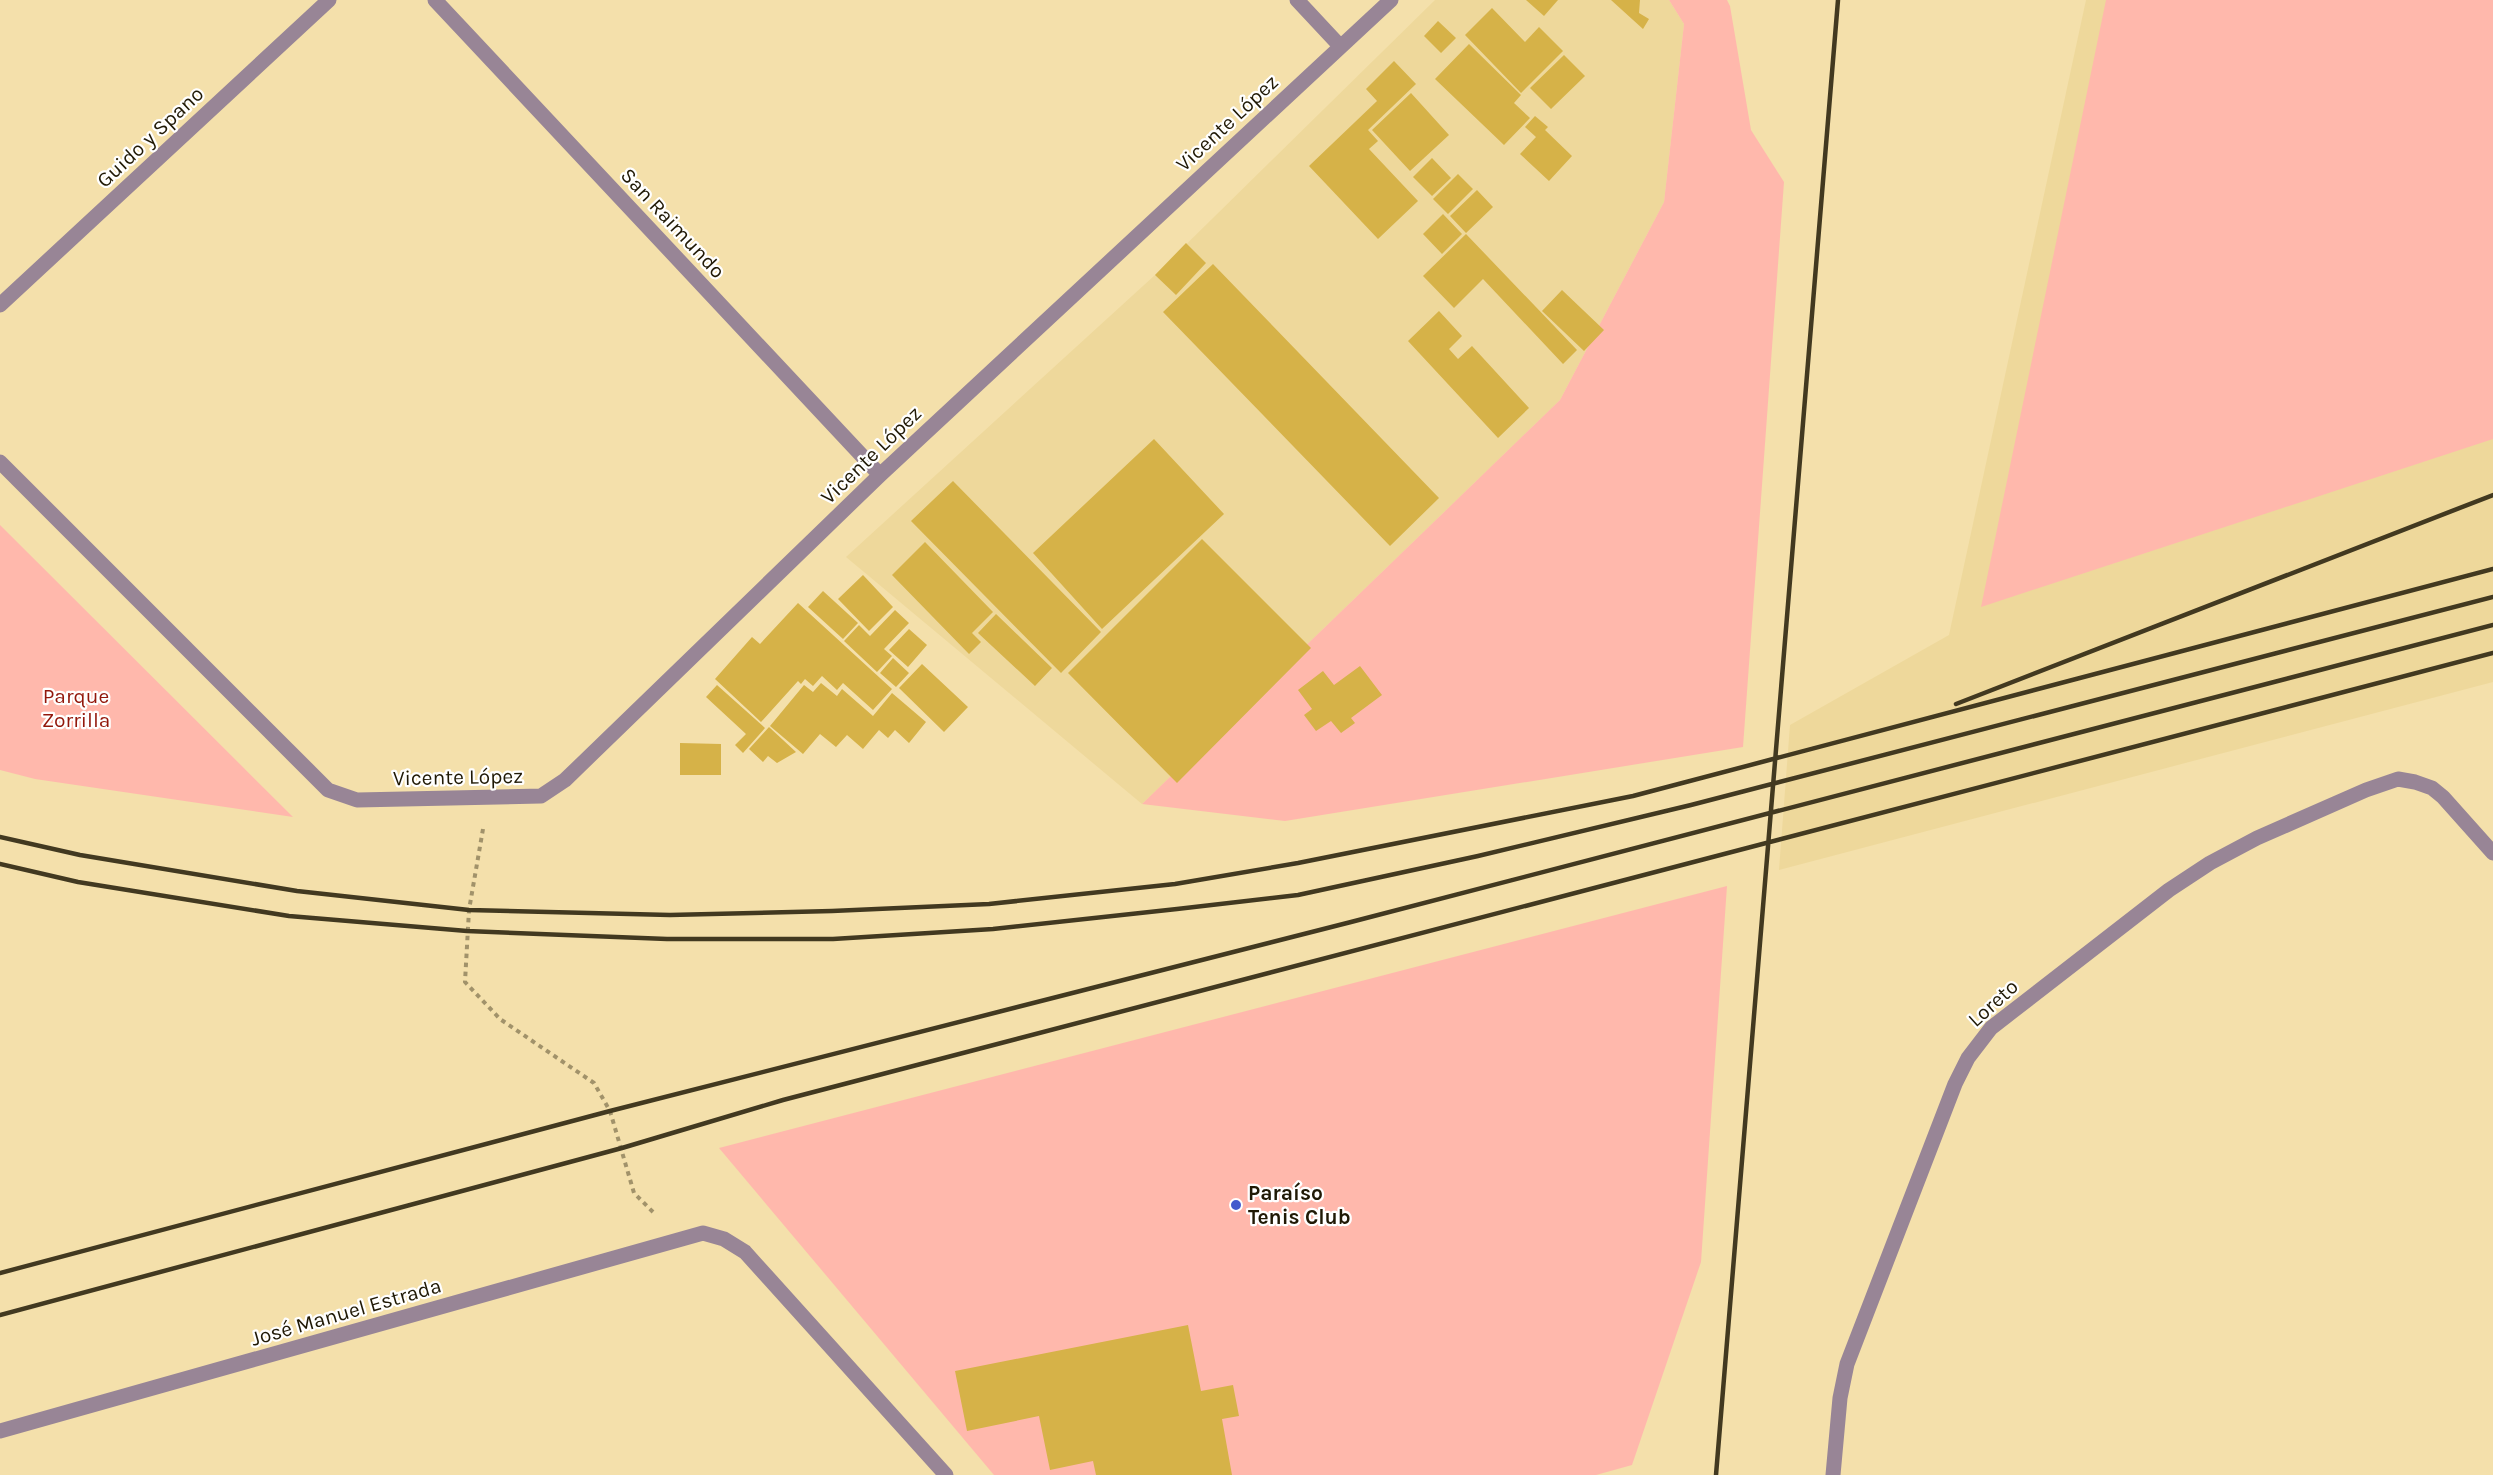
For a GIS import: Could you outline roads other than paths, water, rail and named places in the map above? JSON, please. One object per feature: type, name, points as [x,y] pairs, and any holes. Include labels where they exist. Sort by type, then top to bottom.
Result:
[{"type":"street","name":"Guido y Spano","points":[[0,305],[329,0]]},
{"type":"street","name":"San Raimundo","points":[[435,0],[879,475]]},
{"type":"street","points":[[1297,0],[1340,46]]},
{"type":"street","name":"Vicente López","points":[[0,462],[328,790],[357,800],[541,796],[565,780],[879,475],[1391,0]]},
{"type":"street","name":"Loreto","points":[[1833,1475],[1840,1398],[1847,1364],[1955,1084],[1968,1058],[1991,1028],[2169,890],[2210,863],[2257,838],[2366,790],[2398,779],[2432,788],[2443,797],[2493,853]]},
{"type":"street","name":"José Manuel Estrada","points":[[0,1431],[704,1233],[724,1239],[745,1252],[946,1475]]},
{"type":"railway","points":[[1716,1475],[1838,0]]},
{"type":"railway","points":[[1956,704],[2493,495]]},
{"type":"railway","points":[[0,837],[80,855],[297,891],[469,910],[670,915],[989,904],[1175,884],[1298,863],[1633,796],[2493,569]]},
{"type":"railway","points":[[0,864],[78,882],[289,916],[467,931],[667,939],[833,939],[993,929],[1298,895],[1478,856],[1691,805],[2493,597]]},
{"type":"railway","points":[[0,1273],[610,1111],[1351,922],[2493,625]]},
{"type":"railway","points":[[0,1315],[622,1148],[783,1100],[2493,653]]},
{"type":"place","name":"Paraíso Tenis Club","points":[[1236,1205]]},
{"type":"park label","name":"Parque Zorrilla","points":[[76,708]]}]
